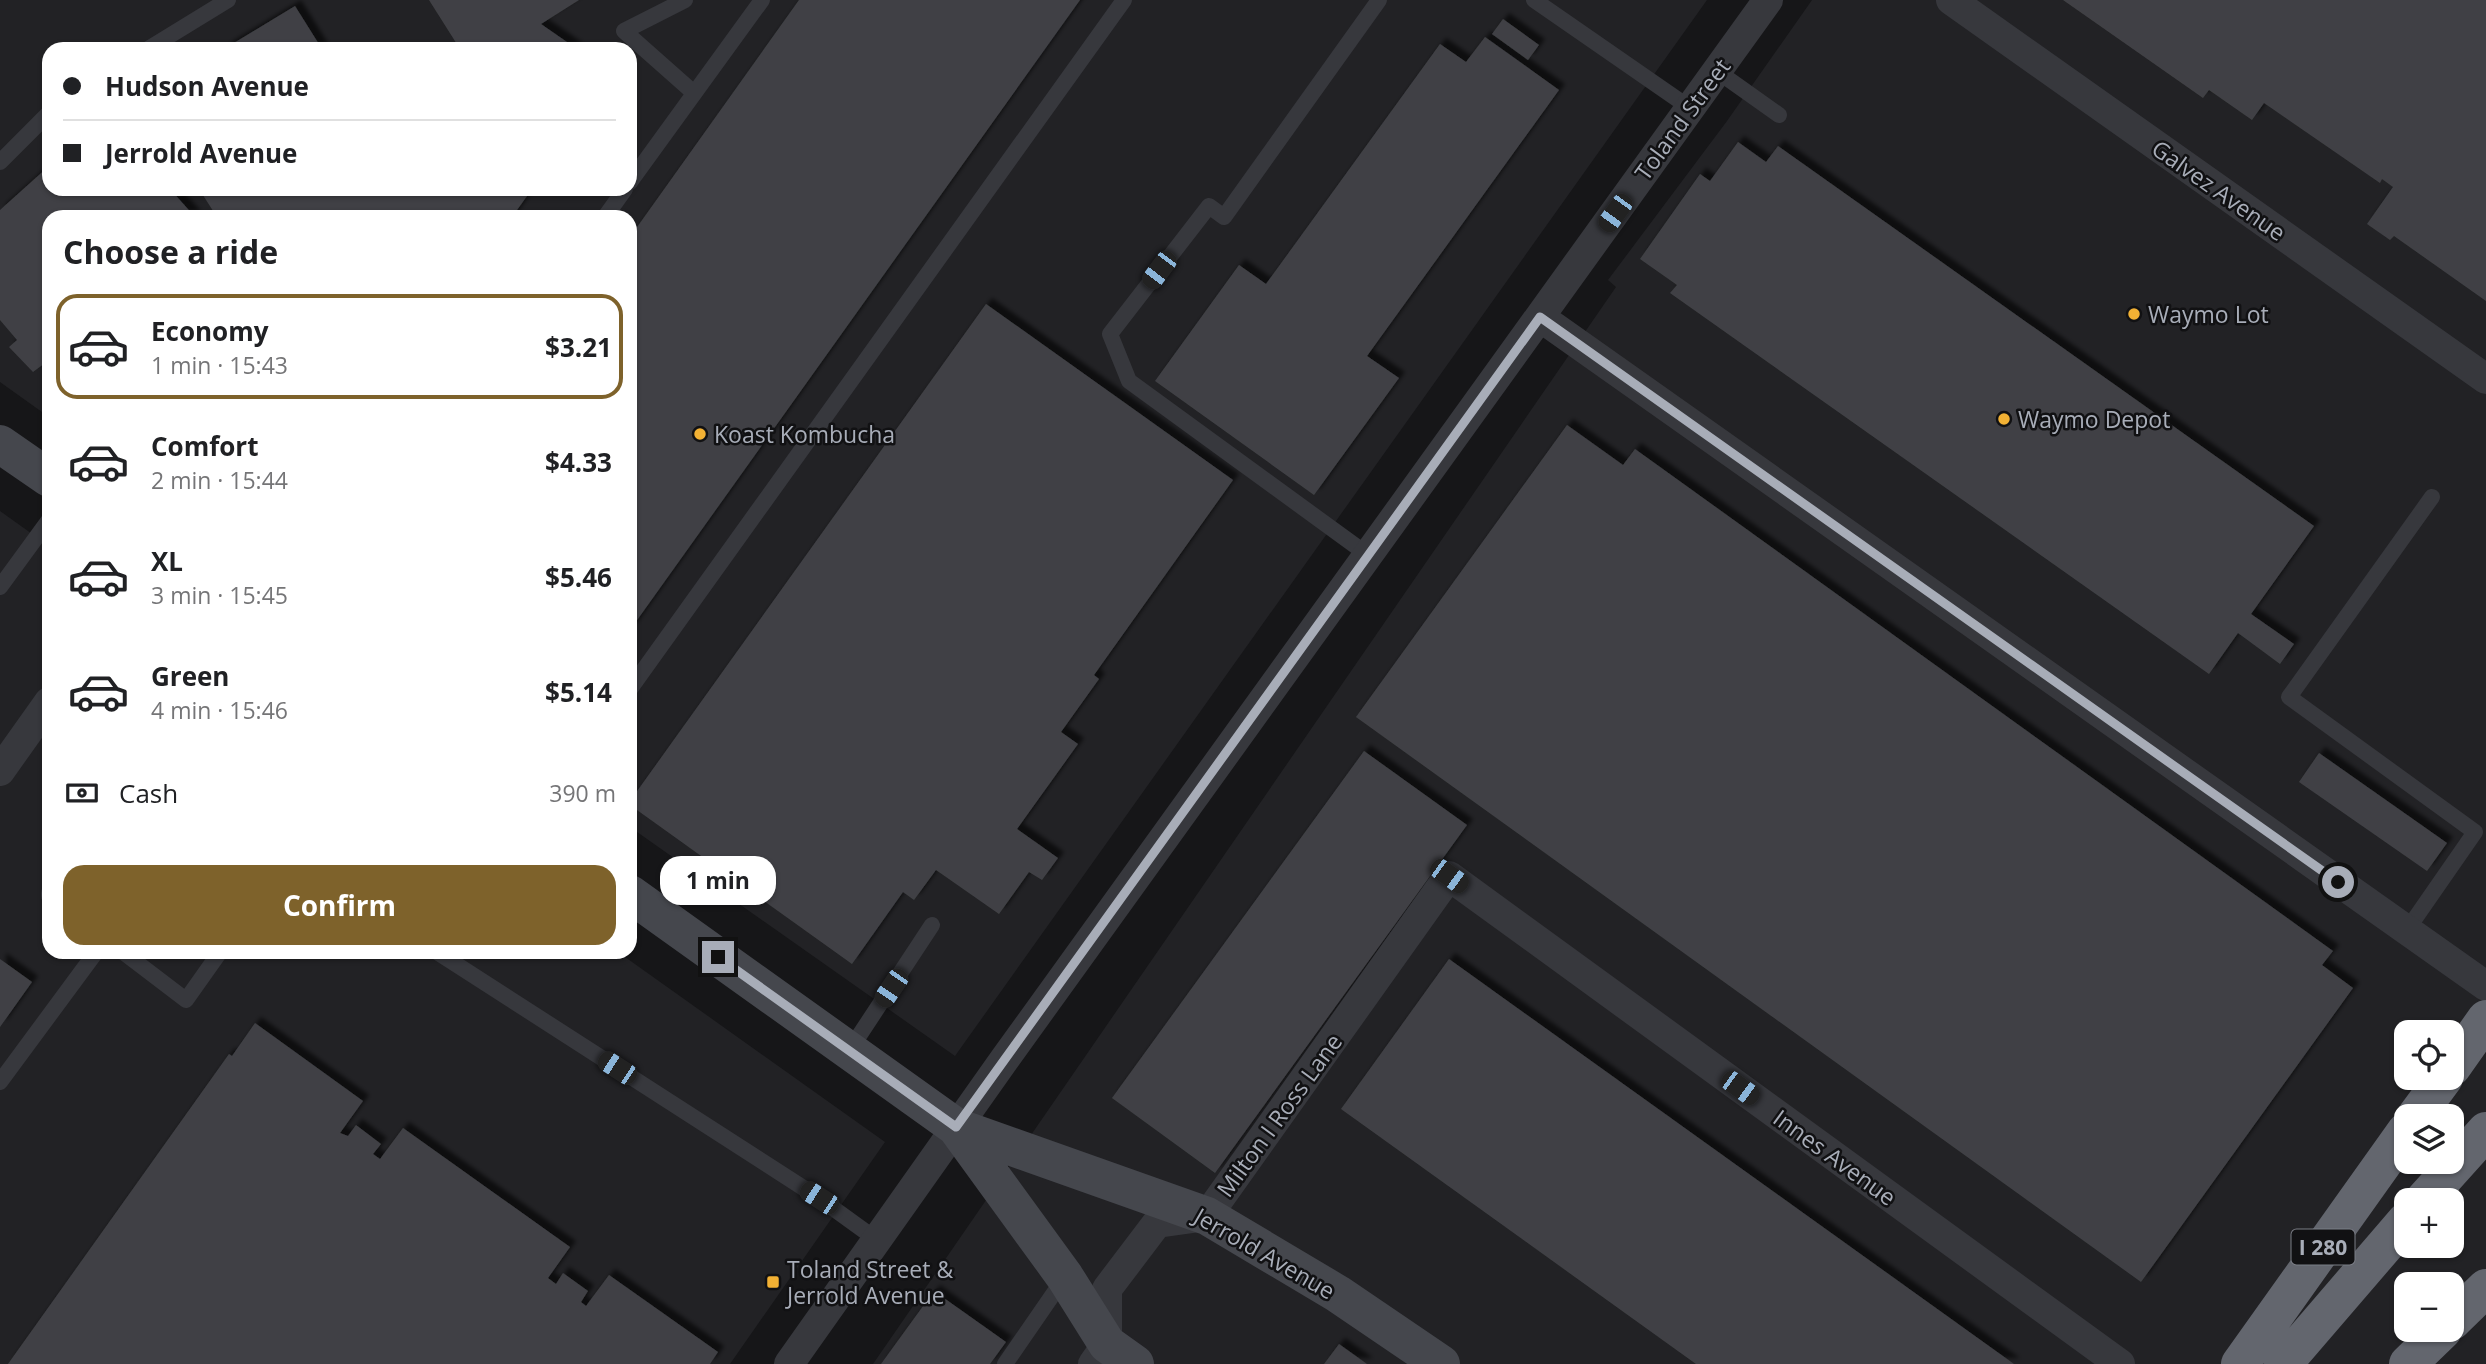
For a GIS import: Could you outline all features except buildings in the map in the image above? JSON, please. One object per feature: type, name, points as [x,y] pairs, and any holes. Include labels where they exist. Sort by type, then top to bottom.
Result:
[{"type":"highway","points":[[2464,1051],[2486,1020]]},
{"type":"highway","points":[[2435,1188],[2486,1131]]},
{"type":"highway","name":"I 280","points":[[2243,1364],[2394,1150]]},
{"type":"highway","name":"I 280","points":[[2283,1364],[2394,1235]]},
{"type":"highway","points":[[2464,1309],[2486,1288]]},
{"type":"highway","points":[[2408,1364],[2431,1342]]},
{"type":"street","name":"Toland Street","points":[[789,1364],[956,1127],[1768,0]]},
{"type":"street","name":"Galvez Avenue","points":[[1951,0],[2486,379]]},
{"type":"street","points":[[1540,317],[2486,986]]},
{"type":"street","points":[[0,444],[42,473]]},
{"type":"street","points":[[0,771],[42,712]]},
{"type":"street","name":"Milton I Ross Lane","points":[[1112,1357],[1107,1289],[1157,1223],[1207,1216],[1449,876]]},
{"type":"street","name":"Innes Avenue","points":[[1449,876],[2120,1364]]},
{"type":"street","name":"Jerrold Avenue","points":[[637,899],[956,1127],[1207,1216],[1338,1294],[1441,1364]]},
{"type":"street","name":"Jerrold Avenue","points":[[956,1127],[1065,1277],[1112,1357]]},
{"type":"lane","points":[[159,42],[228,0]]},
{"type":"lane","points":[[635,42],[624,32],[685,0]]},
{"type":"lane","points":[[637,172],[762,0]]},
{"type":"lane","points":[[637,679],[1124,0]]},
{"type":"lane","points":[[1368,555],[1129,382],[1110,334],[1209,206],[1224,218],[1379,0]]},
{"type":"lane","points":[[1534,0],[1690,108]]},
{"type":"lane","points":[[637,43],[694,93]]},
{"type":"lane","points":[[1717,71],[1779,115]]},
{"type":"lane","points":[[0,162],[42,120]]},
{"type":"lane","points":[[2407,930],[2475,832],[2289,697],[2432,497]]},
{"type":"lane","points":[[0,587],[42,530]]},
{"type":"lane","points":[[849,1051],[932,925]]},
{"type":"lane","points":[[0,1082],[91,959]]},
{"type":"lane","points":[[132,959],[186,1000],[215,959]]},
{"type":"lane","points":[[448,959],[819,1198],[877,1240]]},
{"type":"lane","points":[[1005,1364],[1065,1277]]},
{"type":"shaded area","points":[[0,0],[1707,0],[955,1056],[637,832],[637,210],[42,210],[42,412],[0,382]]},
{"type":"shaded area","points":[[1812,0],[2486,0],[2486,1364],[873,1364],[1616,287],[1608,280],[1727,121]]},
{"type":"shaded area","points":[[0,511],[42,541],[42,959],[628,959],[885,1142],[730,1364],[0,1364]]},
{"type":"place","name":"Waymo Lot","points":[[2134,314]]},
{"type":"place","name":"Waymo Depot","points":[[2004,419]]},
{"type":"place","name":"Koast Kombucha","points":[[700,434]]},
{"type":"place","name":"Toland Street & Jerrold Avenue","points":[[773,1282]]},
{"type":"route","points":[[718,957],[956,1127],[1540,317],[2338,882]]}]
